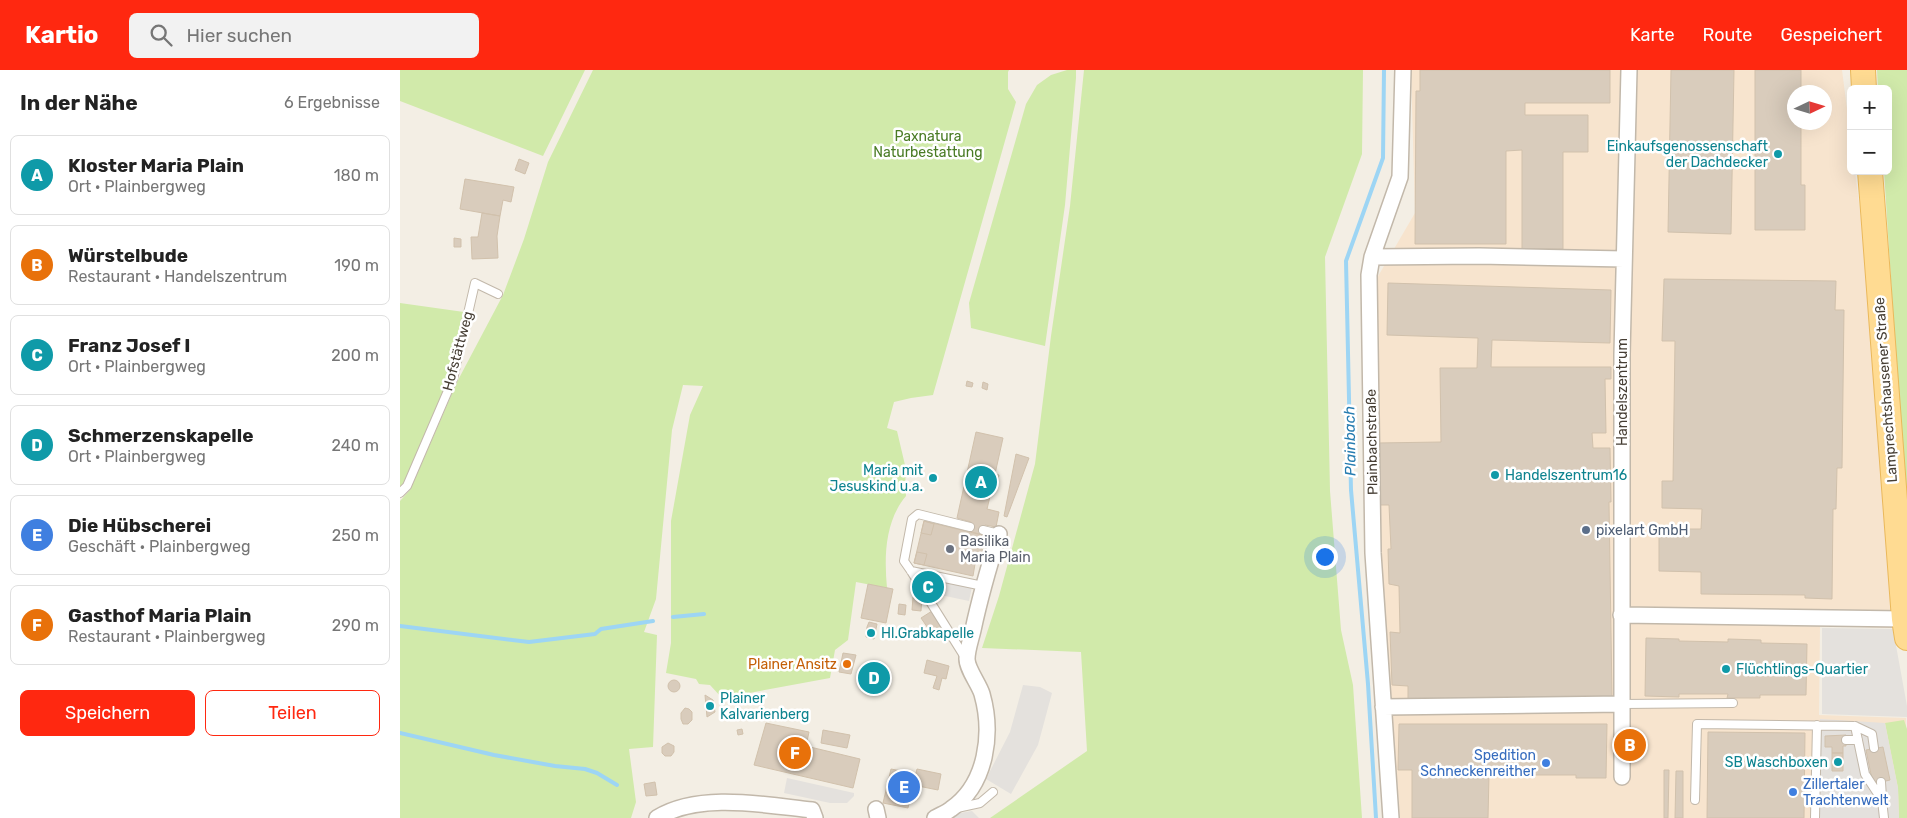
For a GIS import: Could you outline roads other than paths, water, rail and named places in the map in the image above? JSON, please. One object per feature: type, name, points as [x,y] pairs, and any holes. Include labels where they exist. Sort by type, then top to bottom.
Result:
[{"type":"main road","points":[[1863,70],[1864,85]]},
{"type":"main road","name":"Lamprechtshausener Straße","points":[[1870,175],[1906,628]]},
{"type":"street","name":"Plainbachstraße","points":[[1391,818],[1373,552],[1369,275],[1372,257],[1400,177],[1404,70]]},
{"type":"street","name":"Handelszentrum","points":[[1622,777],[1621,615],[1624,260],[1629,70]]},
{"type":"street","points":[[1372,257],[1479,256],[1624,260]]},
{"type":"street","points":[[935,818],[951,809],[962,799],[979,773],[986,745],[986,716],[982,692],[967,661],[983,586],[999,534]]},
{"type":"street","points":[[1621,615],[1906,628]]},
{"type":"street","points":[[1383,707],[1623,704]]},
{"type":"street","points":[[657,818],[666,812],[691,806],[728,802],[812,810],[815,818]]},
{"type":"lane","name":"Hofstättweg","points":[[400,493],[407,486],[453,379],[475,283],[498,294]]},
{"type":"lane","points":[[967,661],[904,562],[912,519],[918,514],[970,526]]},
{"type":"lane","points":[[983,530],[999,534]]},
{"type":"lane","points":[[911,571],[983,586]]},
{"type":"lane","points":[[1623,704],[1733,703]]},
{"type":"lane","points":[[1695,800],[1697,724],[1855,726],[1872,734],[1874,748]]},
{"type":"lane","points":[[1816,818],[1821,741],[1817,725]]},
{"type":"lane","points":[[1855,726],[1864,774],[1882,800]]},
{"type":"lane","points":[[1846,740],[1858,740]]},
{"type":"lane","points":[[1881,782],[1884,818]]},
{"type":"lane","points":[[951,809],[980,803],[993,792]]},
{"type":"waterway","name":"Plainbach","points":[[1376,818],[1368,684],[1351,490],[1346,261],[1383,158],[1384,70]]},
{"type":"waterway","points":[[673,617],[704,614]]},
{"type":"waterway","points":[[400,626],[529,642],[595,634],[601,629],[653,621]]},
{"type":"waterway","points":[[400,733],[494,755],[555,766],[585,769],[597,773],[617,785]]},
{"type":"place","name":"Einkaufsgenossenschaft der Dachdecker","points":[[1778,154]]},
{"type":"place","name":"Handelszentrum16","points":[[1495,475]]},
{"type":"place","name":"Maria mit Jesuskind u.a.","points":[[933,478]]},
{"type":"place","name":"Kloster Maria Plain","points":[[981,482]]},
{"type":"place","name":"pixelart GmbH","points":[[1586,530]]},
{"type":"place","name":"Basilika Maria Plain","points":[[950,549]]},
{"type":"place","name":"Franz Josef I","points":[[928,587]]},
{"type":"place","name":"Hl.Grabkapelle","points":[[871,633]]},
{"type":"place","name":"Plainer Ansitz","points":[[847,664]]},
{"type":"place","name":"Flüchtlings-Quartier","points":[[1726,669]]},
{"type":"place","name":"Schmerzenskapelle","points":[[874,678]]},
{"type":"place","name":"Plainer Kalvarienberg","points":[[710,706]]},
{"type":"place","name":"Würstelbude","points":[[1630,745]]},
{"type":"place","name":"Gasthof Maria Plain","points":[[795,753]]},
{"type":"place","name":"SB Waschboxen","points":[[1838,762]]},
{"type":"place","name":"Spedition Schneckenreither","points":[[1546,763]]},
{"type":"place","name":"Die Hübscherei","points":[[904,787]]},
{"type":"place","name":"Zillertaler Trachtenwelt","points":[[1793,792]]},
{"type":"park label","name":"Paxnatura Naturbestattung","points":[[928,144]]}]
